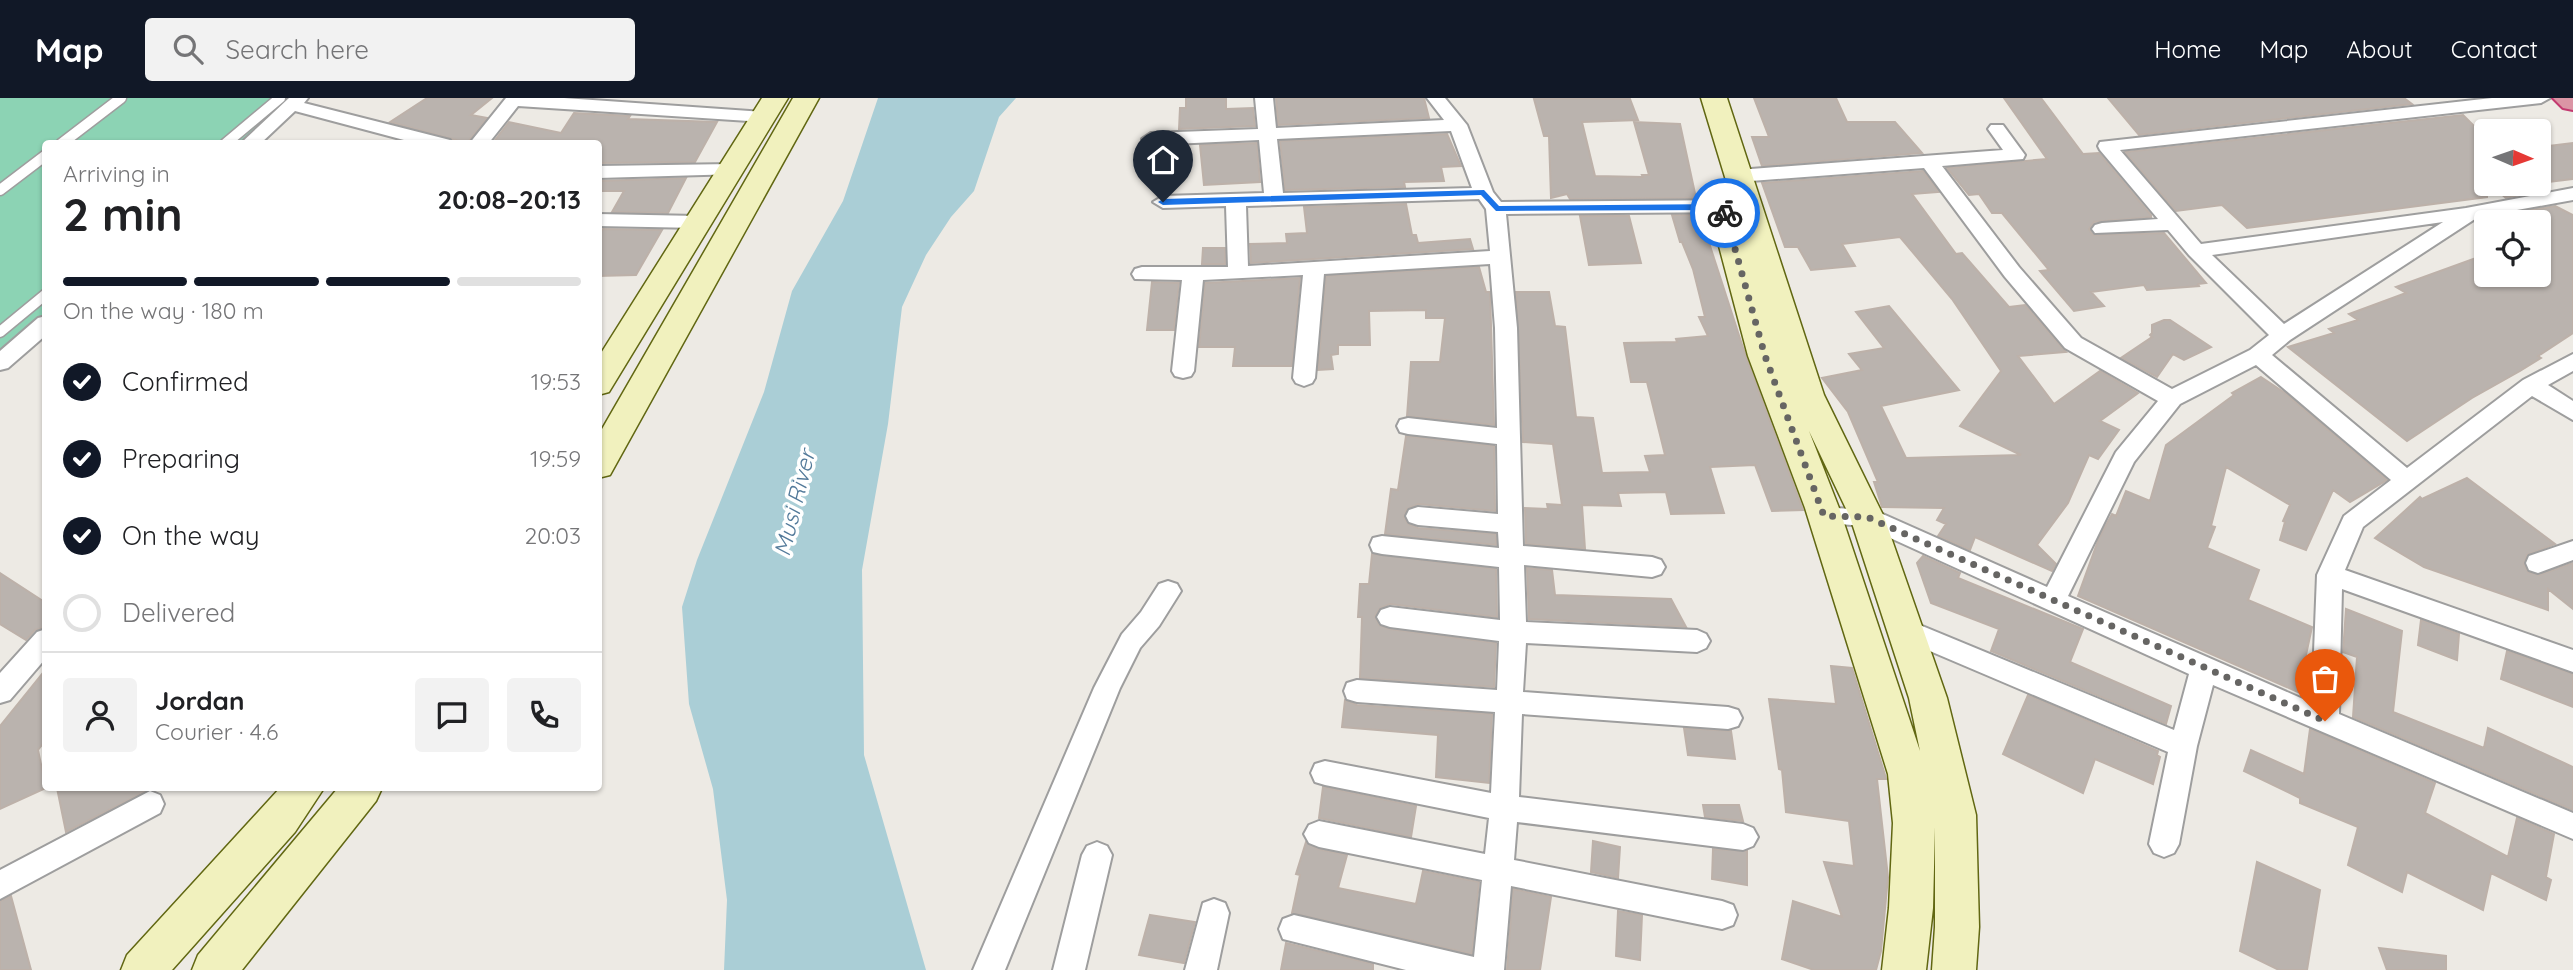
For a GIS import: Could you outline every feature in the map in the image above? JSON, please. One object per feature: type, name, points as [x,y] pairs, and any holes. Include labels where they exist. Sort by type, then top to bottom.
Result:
[{"type":"highway","points":[[2567,98],[2573,102]]},
{"type":"street","points":[[602,459],[806,98]]},
{"type":"street","points":[[1264,98],[1274,200]]},
{"type":"street","points":[[1436,98],[1458,125],[1490,200],[1500,257],[1506,328],[1513,632],[1504,808],[1488,970]]},
{"type":"street","points":[[1691,98],[1736,196],[1808,394],[1867,517],[1928,698],[1955,815],[1957,926],[1954,970]]},
{"type":"street","points":[[1714,98],[1736,196],[1765,356],[1824,516],[1908,774],[1914,823],[1911,908],[1904,970]]},
{"type":"street","points":[[2282,335],[2196,251],[2107,146],[2541,98]]},
{"type":"street","points":[[481,140],[514,99],[770,108],[602,378]]},
{"type":"street","points":[[256,140],[290,100],[429,140]]},
{"type":"street","points":[[1151,139],[1458,125]]},
{"type":"street","points":[[1163,202],[1736,196],[1928,160],[2016,155],[1997,129]]},
{"type":"street","points":[[1928,160],[2012,272],[2073,343],[2172,399]]},
{"type":"street","points":[[602,172],[732,170]]},
{"type":"street","points":[[2196,251],[2472,212],[2573,194]]},
{"type":"street","points":[[1236,201],[1238,273]]},
{"type":"street","points":[[2052,602],[2124,458],[2172,399],[2258,355],[2282,335],[2472,212]]},
{"type":"street","points":[[602,220],[698,222]]},
{"type":"street","points":[[2102,229],[2172,224]]},
{"type":"street","points":[[1142,274],[1238,273],[1500,257]]},
{"type":"street","points":[[1304,378],[1314,268]]},
{"type":"street","points":[[1183,371],[1193,273]]},
{"type":"street","points":[[0,363],[42,326]]},
{"type":"street","points":[[2258,355],[2408,482]]},
{"type":"street","points":[[2325,721],[2330,575],[2353,522],[2531,385],[2573,361]]},
{"type":"street","points":[[2531,385],[2573,412]]},
{"type":"street","points":[[1408,426],[1508,437]]},
{"type":"street","points":[[1418,516],[1510,524]]},
{"type":"street","points":[[1824,516],[1867,517],[2204,670],[2573,826]]},
{"type":"street","points":[[1382,545],[1652,567]]},
{"type":"street","points":[[2538,563],[2573,550]]},
{"type":"street","points":[[2330,575],[2573,661]]},
{"type":"street","points":[[989,970],[1107,688],[1131,641],[1150,619],[1167,591]]},
{"type":"street","points":[[1390,617],[1513,632],[1697,641]]},
{"type":"street","points":[[1906,630],[2183,746]]},
{"type":"street","points":[[0,692],[42,644]]},
{"type":"street","points":[[2164,844],[2183,746],[2204,670]]},
{"type":"street","points":[[1357,691],[1728,718]]},
{"type":"street","points":[[1325,773],[1504,808],[1743,837]]},
{"type":"street","points":[[143,970],[280,819],[302,791]]},
{"type":"street","points":[[214,970],[360,791]]},
{"type":"street","points":[[0,885],[150,804]]},
{"type":"street","points":[[1319,834],[1497,872],[1722,915]]},
{"type":"street","points":[[1069,970],[1097,855]]},
{"type":"street","points":[[1201,970],[1214,913]]},
{"type":"street","points":[[1294,929],[1468,970]]},
{"type":"lane","points":[[66,140],[121,98]]},
{"type":"lane","points":[[231,140],[290,100]]},
{"type":"lane","points":[[0,190],[42,158]]},
{"type":"lane","points":[[0,332],[42,297]]},
{"type":"green space","points":[[0,98],[293,98],[244,140],[42,140],[42,316],[0,353]]},
{"type":"water","name":"Musi River","points":[[878,98],[1016,98],[999,117],[974,191],[951,217],[926,255],[902,307],[888,424],[862,570],[864,755],[926,970],[724,970],[727,900],[713,789],[689,704],[682,607],[697,560],[764,392],[792,291],[843,201]]},
{"type":"building","points":[[427,98],[492,98],[471,115],[487,118],[469,140],[456,140],[390,122]]},
{"type":"building","points":[[1186,98],[1226,98],[1226,109],[1253,108],[1255,126],[1179,129],[1180,108],[1186,108]]},
{"type":"building","points":[[1276,98],[1424,98],[1429,118],[1278,125]]},
{"type":"building","points":[[1754,98],[1836,98],[1847,122],[1895,122],[1922,153],[1762,166],[1752,137],[1769,137]]},
{"type":"building","points":[[2004,98],[2041,98],[2083,154],[2099,153],[2151,215],[2094,222],[2089,229],[2093,235],[2164,233],[2206,283],[2198,284],[2199,286],[2147,290],[2144,285],[2091,292],[2104,306],[2074,311],[2040,271],[2049,270],[2002,213],[1992,213],[1979,194],[1969,195],[1947,168],[2047,159]]},
{"type":"building","points":[[2108,98],[2404,98],[2412,104],[2139,135]]},
{"type":"building","points":[[1534,99],[1630,99],[1638,120],[1582,122],[1595,176],[1649,175],[1634,122],[1680,124],[1696,198],[1570,199],[1567,194],[1551,198],[1549,136],[1544,136]]},
{"type":"building","points":[[574,113],[630,116],[628,119],[717,122],[695,162],[602,163],[602,140],[495,140],[509,122],[561,133]]},
{"type":"building","points":[[2463,115],[2474,126],[2474,196],[2487,197],[2247,228],[2222,205],[2176,211],[2125,152]]},
{"type":"building","points":[[1447,134],[1461,166],[1441,167],[1444,181],[1404,182],[1405,187],[1285,190],[1280,141]]},
{"type":"building","points":[[1257,143],[1260,182],[1204,185],[1200,145]]},
{"type":"building","points":[[2573,143],[2573,179],[2552,181],[2552,145]]},
{"type":"building","points":[[1923,171],[1939,192],[1912,194],[1956,254],[1962,253],[2009,307],[2025,305],[2066,352],[2018,356],[2054,404],[2100,371],[2138,393],[2100,421],[2119,430],[2098,459],[2089,455],[2068,503],[2037,545],[2056,564],[2052,571],[1975,537],[1970,550],[1938,536],[1946,524],[1937,520],[1944,508],[1882,507],[1874,482],[1878,482],[1848,412],[1822,378],[1862,370],[1849,354],[1884,348],[1856,312],[1889,306],[1959,390],[1881,406],[1906,458],[2021,455],[1960,426],[2001,371],[1952,299],[1900,237],[1842,244],[1855,266],[1811,270],[1798,247],[1785,247],[1762,183]]},
{"type":"building","points":[[686,178],[668,213],[612,212],[624,191],[602,191],[602,181]]},
{"type":"building","points":[[1406,204],[1412,235],[1416,235],[1418,243],[1470,239],[1473,249],[1251,263],[1250,244],[1287,243],[1286,234],[1307,233],[1304,207]]},
{"type":"building","points":[[2555,206],[2573,215],[2573,333],[2538,356],[2541,358],[2472,398],[2407,441],[2288,347],[2334,333],[2329,329],[2358,320],[2349,314],[2406,293],[2396,287],[2474,259],[2474,287],[2551,287],[2551,210],[2530,210]]},
{"type":"building","points":[[1672,215],[1700,215],[1746,357],[1803,510],[1772,511],[1755,465],[1710,467],[1724,513],[1671,514],[1666,492],[1618,493],[1621,506],[1582,505],[1585,549],[1526,544],[1525,508],[1548,509],[1547,504],[1562,505],[1553,444],[1523,442],[1516,292],[1549,292],[1555,326],[1565,327],[1576,417],[1593,418],[1602,473],[1650,472],[1645,456],[1665,455],[1647,382],[1631,382],[1624,343],[1677,342],[1676,339],[1708,336],[1699,317],[1705,317],[1693,269],[1680,242]]},
{"type":"building","points":[[1580,216],[1629,216],[1641,263],[1589,265]]},
{"type":"building","points":[[602,230],[662,230],[636,275],[602,276]]},
{"type":"building","points":[[1203,248],[1225,248],[1225,264],[1202,264]]},
{"type":"building","points":[[1479,267],[1486,292],[1490,292],[1494,425],[1407,416],[1411,362],[1440,362],[1445,318],[1426,318],[1426,310],[1369,311],[1370,345],[1338,345],[1338,354],[1331,355],[1333,369],[1318,370],[1326,276]]},
{"type":"building","points":[[1300,278],[1292,366],[1233,366],[1235,347],[1199,347],[1205,283]]},
{"type":"building","points":[[1152,282],[1179,283],[1174,330],[1147,330]]},
{"type":"building","points":[[2170,320],[2211,347],[2184,360],[2173,354],[2157,377],[2121,358],[2152,337],[2152,325]]},
{"type":"building","points":[[2261,377],[2285,393],[2387,480],[2350,502],[2333,490],[2306,550],[2280,540],[2285,522],[2283,521],[2290,505],[2226,467],[2211,526],[2215,527],[2207,548],[2259,570],[2248,600],[2312,627],[2298,692],[2078,596],[2099,538],[2112,514],[2116,516],[2126,491],[2150,501],[2166,445],[2234,395],[2232,393]]},
{"type":"building","points":[[1406,436],[1494,446],[1495,511],[1418,504],[1407,509],[1404,517],[1408,524],[1418,528],[1496,534],[1496,545],[1385,534],[1391,489],[1398,490]]},
{"type":"building","points":[[2467,478],[2555,544],[2527,555],[2524,564],[2528,572],[2539,575],[2573,563],[2573,609],[2548,589],[2548,610],[2424,567],[2375,538],[2420,497],[2422,499]]},
{"type":"building","points":[[1372,554],[1496,569],[1497,617],[1390,604],[1380,608],[1375,616],[1379,625],[1389,629],[1496,643],[1494,687],[1360,678],[1360,584],[1369,584]]},
{"type":"building","points":[[1923,556],[1960,573],[1958,578],[2083,629],[2070,662],[2171,706],[2166,724],[1991,651],[1999,629],[1931,603],[1917,563]]},
{"type":"building","points":[[1527,568],[1552,570],[1555,595],[1671,599],[1686,627],[1529,619]]},
{"type":"building","points":[[0,573],[42,600],[42,628],[35,630],[26,640],[0,624]]},
{"type":"building","points":[[2346,609],[2402,631],[2393,712],[2484,748],[2488,728],[2573,767],[2573,810],[2353,717],[2357,657],[2343,652]]},
{"type":"building","points":[[2421,620],[2459,634],[2457,660],[2418,645]]},
{"type":"building","points":[[2507,651],[2573,674],[2573,707],[2501,679]]},
{"type":"building","points":[[1831,666],[1852,668],[1886,779],[1877,779],[1888,877],[1881,951],[1876,970],[1814,970],[1782,959],[1793,901],[1842,917],[1824,862],[1854,866],[1849,821],[1786,812],[1782,770],[1779,769],[1769,699],[1836,704]]},
{"type":"building","points":[[42,674],[42,745],[38,750],[42,790],[0,809],[0,726]]},
{"type":"building","points":[[2028,695],[2158,751],[2157,755],[2160,757],[2153,784],[2095,759],[2083,793],[2003,754]]},
{"type":"building","points":[[1345,700],[1357,705],[1492,714],[1489,783],[1436,777],[1438,735],[1342,727]]},
{"type":"building","points":[[1684,728],[1731,731],[1735,759],[1688,755]]},
{"type":"building","points":[[2310,729],[2435,783],[2425,813],[2508,857],[2517,818],[2554,834],[2546,877],[2551,880],[2546,900],[2491,873],[2483,910],[2407,872],[2402,892],[2348,865],[2358,827],[2300,803],[2300,798],[2244,771],[2251,750],[2304,774]]},
{"type":"building","points":[[1323,787],[1416,806],[1411,837],[1319,818]]},
{"type":"building","points":[[58,791],[146,791],[66,832]]},
{"type":"building","points":[[1703,805],[1739,805],[1743,821],[1705,817]]},
{"type":"building","points":[[1593,841],[1620,847],[1618,878],[1591,872]]},
{"type":"building","points":[[1306,842],[1318,849],[1347,855],[1338,888],[1416,904],[1423,871],[1479,882],[1472,954],[1292,913],[1300,875],[1296,874]]},
{"type":"building","points":[[1713,849],[1747,851],[1747,885],[1712,879]]},
{"type":"building","points":[[2257,862],[2320,890],[2307,970],[2279,970],[2240,951]]},
{"type":"building","points":[[1513,889],[1551,897],[1540,970],[1507,970]]},
{"type":"building","points":[[11,896],[31,970],[0,970],[0,901]]},
{"type":"building","points":[[1618,911],[1642,915],[1640,960],[1616,956]]},
{"type":"building","points":[[1150,915],[1195,922],[1184,963],[1139,955]]},
{"type":"building","points":[[1286,943],[1373,964],[1373,970],[1281,970]]},
{"type":"building","points":[[2379,948],[2446,956],[2446,970],[2387,970]]},
{"type":"way so far","points":[[1725,213],[1765,356],[1824,516],[1867,517],[2204,670],[2325,721]]},
{"type":"route","points":[[1163,202],[1484,193],[1496,208],[1723,207],[1725,213]]}]
